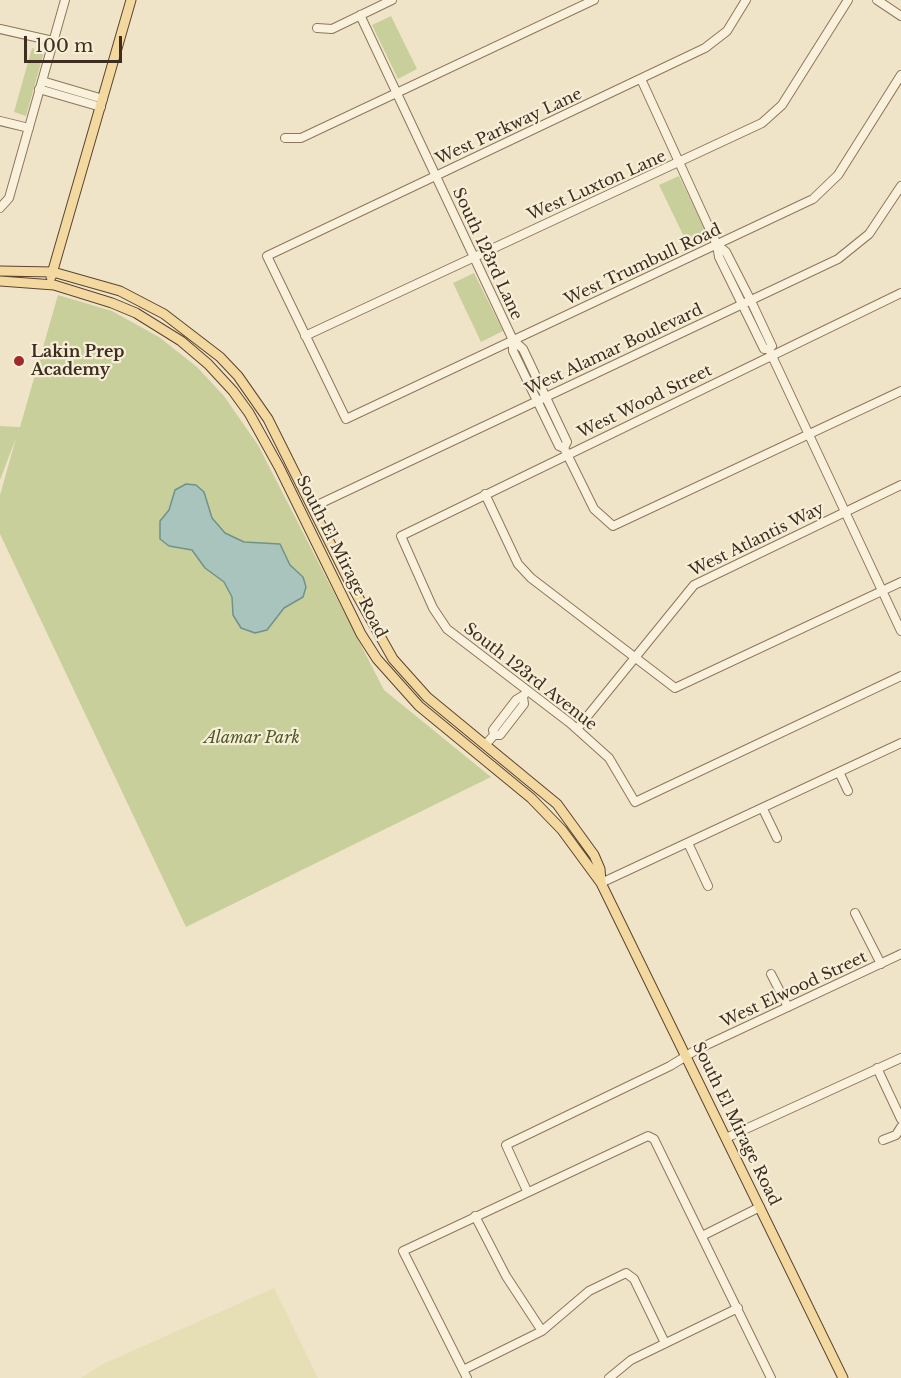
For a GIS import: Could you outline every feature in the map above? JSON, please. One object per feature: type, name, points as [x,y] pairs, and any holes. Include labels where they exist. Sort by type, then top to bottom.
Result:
[{"type":"main road","points":[[49,285],[130,0]]},
{"type":"main road","name":"South El Mirage Road","points":[[0,271],[52,272],[120,291],[164,315],[220,357],[238,376],[268,419],[376,632],[393,659],[427,697],[557,804],[594,855],[600,868],[602,883]]},
{"type":"main road","name":"South El Mirage Road","points":[[0,281],[49,285],[112,303],[135,313],[181,341],[208,364],[249,413],[361,634],[377,659],[419,706],[531,798],[562,830],[602,883],[843,1378]]},
{"type":"street","points":[[1,208],[9,198],[64,0]]},
{"type":"street","points":[[317,28],[332,29],[392,0]]},
{"type":"street","points":[[285,138],[301,138],[594,0]]},
{"type":"street","name":"West Parkway Lane","points":[[305,336],[267,256],[641,80],[716,41],[727,31],[746,0]]},
{"type":"street","name":"West Luxton Lane","points":[[305,336],[762,123],[782,105],[848,0]]},
{"type":"street","points":[[877,0],[901,15]]},
{"type":"street","name":"South 123rd Lane","points":[[360,15],[513,340],[513,351],[540,398],[559,446],[566,451],[594,509],[613,525],[809,434]]},
{"type":"street","points":[[0,28],[53,41]]},
{"type":"street","name":"West Trumbull Road","points":[[305,336],[346,419],[800,206],[824,190],[838,175],[901,75]]},
{"type":"street","points":[[641,80],[717,245],[719,257],[747,303],[764,349],[770,353],[901,631]]},
{"type":"street","points":[[40,85],[102,103]]},
{"type":"street","points":[[0,121],[29,128]]},
{"type":"street","name":"West Alamar Boulevard","points":[[313,507],[540,398],[838,260],[855,247],[881,219],[901,186]]},
{"type":"street","name":"West Wood Street","points":[[401,536],[485,495],[566,451],[901,293]]},
{"type":"street","points":[[809,434],[901,391]]},
{"type":"street","name":"West Atlantis Way","points":[[577,729],[694,585],[901,485]]},
{"type":"street","points":[[485,495],[518,564],[531,578],[675,688],[901,582]]},
{"type":"street","name":"South 123rd Avenue","points":[[401,536],[434,608],[447,629],[525,694],[577,729],[609,758],[635,802],[901,676]]},
{"type":"street","points":[[486,744],[494,735],[500,735],[524,704],[525,694]]},
{"type":"street","points":[[602,883],[901,743]]},
{"type":"street","points":[[839,772],[848,791]]},
{"type":"street","points":[[763,808],[777,838]]},
{"type":"street","points":[[688,843],[708,886]]},
{"type":"street","points":[[855,914],[880,964]]},
{"type":"street","name":"West Elwood Street","points":[[527,1191],[506,1145],[687,1058],[696,1050],[901,954]]},
{"type":"street","points":[[771,974],[788,1007]]},
{"type":"street","points":[[726,1138],[901,1058]]},
{"type":"street","points":[[877,1068],[901,1119]]},
{"type":"street","points":[[883,1140],[896,1135],[901,1127]]},
{"type":"street","points":[[665,1343],[629,1274],[623,1273],[589,1291],[542,1331],[465,1374],[403,1251],[527,1191],[650,1136],[771,1378]]},
{"type":"street","points":[[702,1236],[760,1207]]},
{"type":"street","points":[[475,1216],[506,1276],[542,1331]]},
{"type":"street","points":[[609,1378],[631,1360],[738,1308]]},
{"type":"shaded area","points":[[274,1288],[318,1378],[81,1378],[103,1364]]},
{"type":"green space","points":[[391,16],[417,69],[398,79],[372,25]]},
{"type":"green space","points":[[32,48],[44,52],[26,116],[14,112]]},
{"type":"green space","points":[[679,176],[708,235],[688,245],[659,185]]},
{"type":"green space","points":[[474,273],[503,331],[481,342],[453,283]]},
{"type":"green space","name":"Alamar Park","points":[[58,295],[112,311],[159,337],[197,367],[224,396],[258,445],[384,690],[491,777],[186,927],[0,534],[0,495],[16,438],[0,480],[0,426],[20,427]]},
{"type":"water","points":[[186,484],[196,485],[204,492],[212,518],[225,533],[244,542],[280,544],[290,565],[303,577],[306,587],[303,597],[284,608],[267,630],[255,633],[241,628],[233,615],[232,597],[224,582],[205,568],[192,550],[169,546],[160,539],[160,521],[169,510],[175,490]]},
{"type":"place","name":"Lakin Prep Academy","points":[[19,361]]}]
